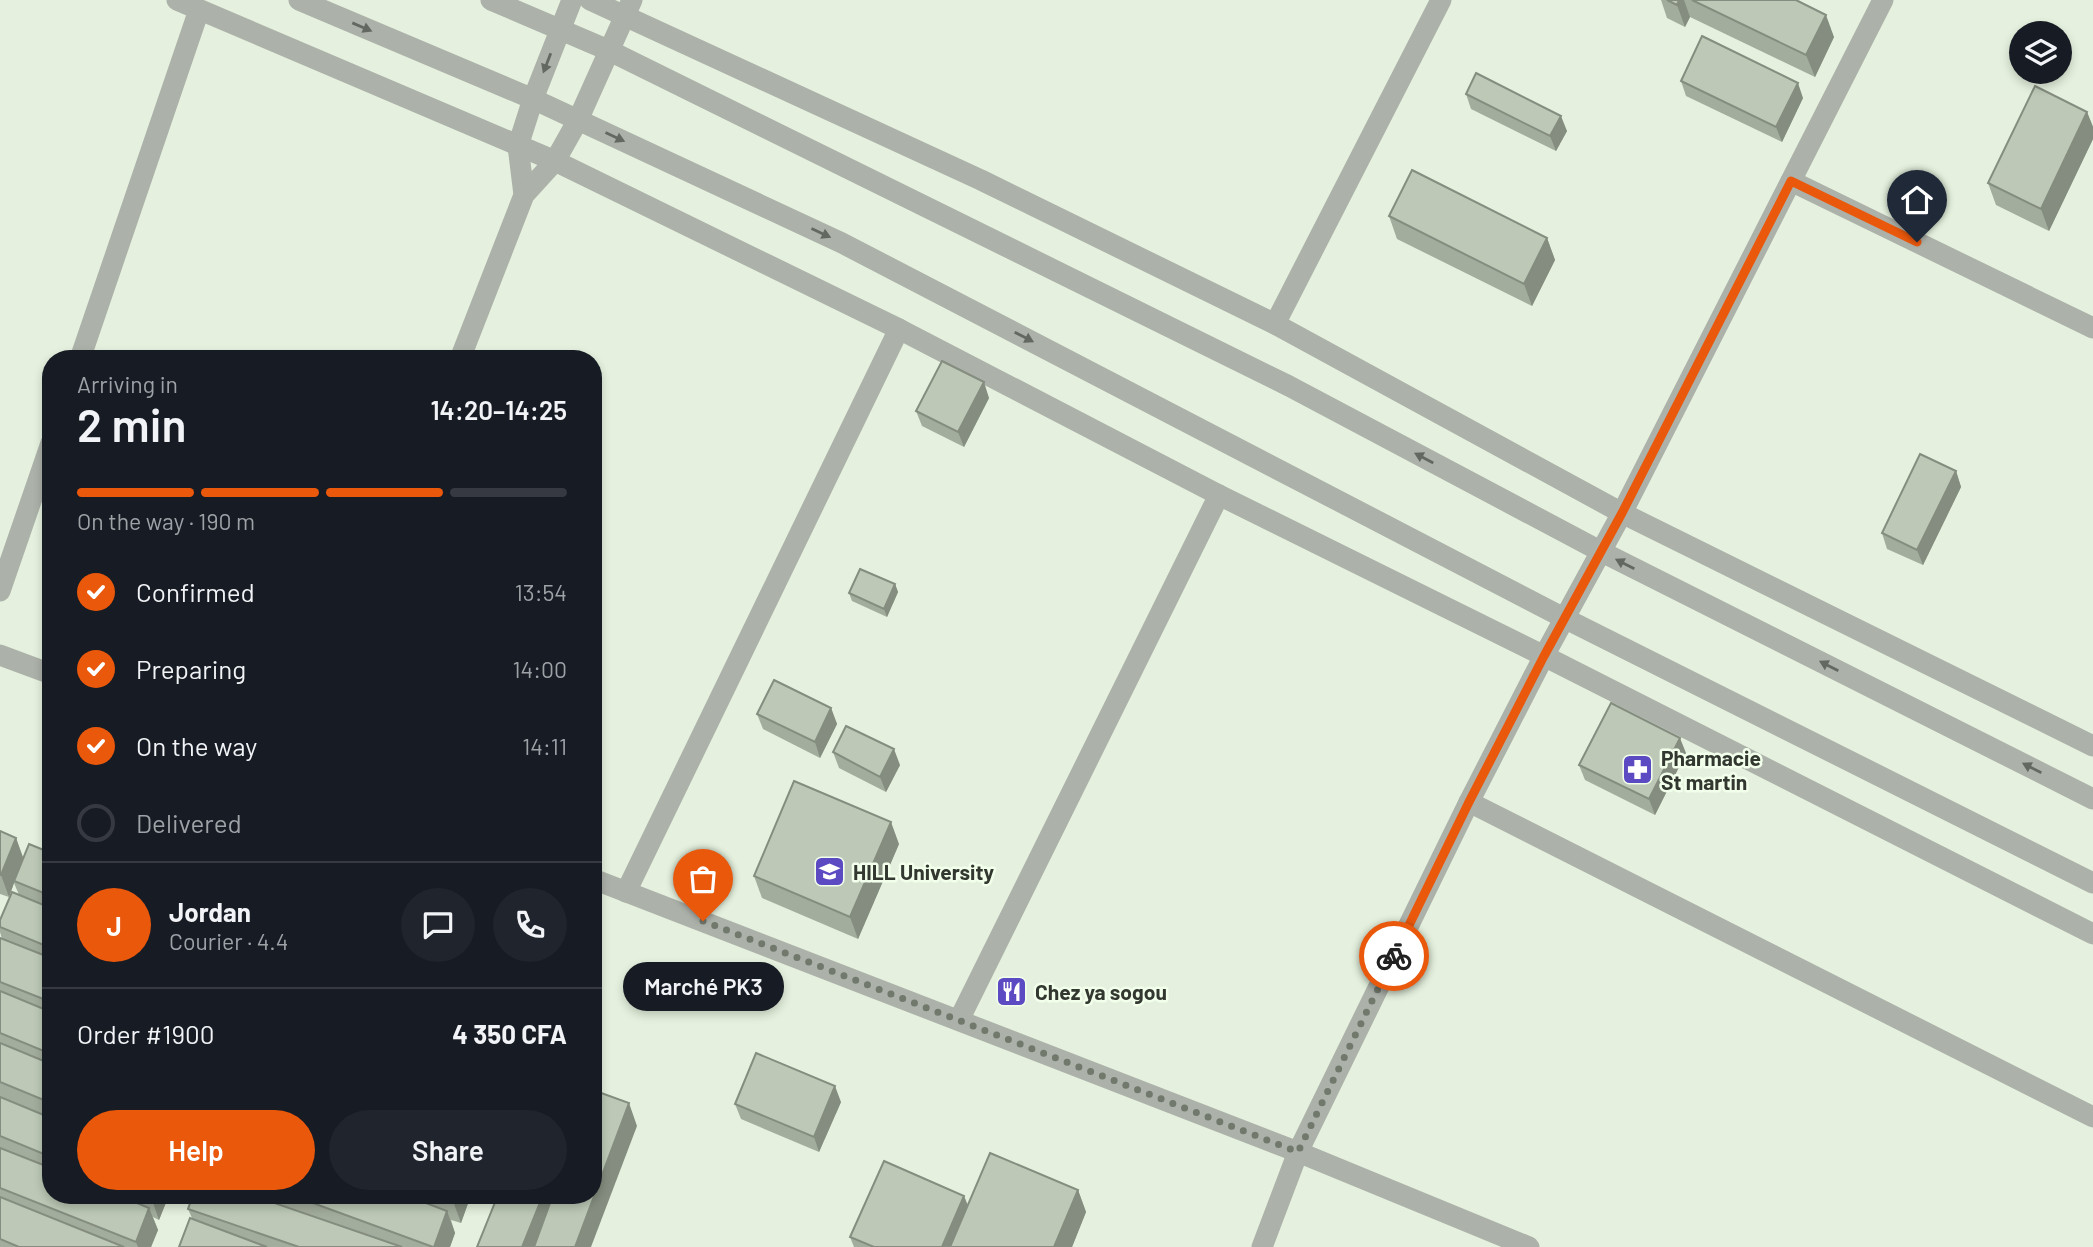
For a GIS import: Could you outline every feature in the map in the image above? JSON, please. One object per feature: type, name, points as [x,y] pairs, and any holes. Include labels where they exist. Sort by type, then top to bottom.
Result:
[{"type":"street","points":[[177,0],[555,161],[900,329],[1219,495],[2093,934]]},
{"type":"street","points":[[299,0],[533,99],[842,243],[1564,618],[2093,883]]},
{"type":"street","points":[[491,0],[608,50],[1289,386],[1600,551],[2093,799]]},
{"type":"street","points":[[524,195],[518,146],[533,99],[572,0]]},
{"type":"street","points":[[590,0],[628,8],[1275,324],[1622,513],[2093,746]]},
{"type":"street","points":[[1262,1247],[1298,1152],[1469,802],[1564,618],[1622,513],[1883,0]]},
{"type":"street","points":[[1275,324],[1437,1]]},
{"type":"street","points":[[464,350],[524,195],[555,161],[578,120],[628,8]]},
{"type":"street","points":[[83,350],[199,10]]},
{"type":"street","points":[[1791,181],[2093,328]]},
{"type":"street","points":[[626,892],[900,329]]},
{"type":"street","points":[[0,591],[42,469]]},
{"type":"street","points":[[960,1020],[1219,495]]},
{"type":"street","points":[[0,655],[42,671]]},
{"type":"street","points":[[1469,802],[2093,1117]]},
{"type":"street","points":[[602,883],[1298,1152],[1530,1247]]},
{"type":"building","points":[[1692,0],[1796,0],[1826,15],[1806,55]]},
{"type":"building","points":[[1702,36],[1798,83],[1776,127],[1681,81]]},
{"type":"building","points":[[1476,73],[1561,116],[1550,136],[1466,94]]},
{"type":"building","points":[[2035,86],[2087,112],[2041,209],[1988,183]]},
{"type":"building","points":[[1412,170],[1547,238],[1524,284],[1389,216]]},
{"type":"building","points":[[942,361],[984,382],[958,432],[916,411]]},
{"type":"building","points":[[1920,454],[1956,471],[1917,550],[1882,533]]},
{"type":"building","points":[[860,569],[895,584],[884,609],[849,593]]},
{"type":"building","points":[[774,680],[831,708],[815,742],[757,714]]},
{"type":"building","points":[[1611,703],[1680,738],[1649,799],[1579,765]]},
{"type":"building","points":[[846,726],[894,749],[880,777],[833,752]]},
{"type":"building","name":"HILL University","points":[[794,781],[891,822],[850,917],[754,876]]},
{"type":"building","points":[[0,831],[16,838],[1,875],[0,875]]},
{"type":"building","points":[[29,844],[42,849],[42,892],[14,881]]},
{"type":"building","points":[[12,892],[42,904],[42,944],[0,927],[0,920]]},
{"type":"building","points":[[0,938],[42,954],[42,998],[0,982]]},
{"type":"building","points":[[0,991],[42,1008],[42,1050],[0,1033]]},
{"type":"building","points":[[0,1043],[42,1060],[42,1099],[0,1082]]},
{"type":"building","points":[[756,1053],[835,1086],[814,1137],[735,1104]]},
{"type":"building","points":[[602,1093],[629,1103],[602,1175]]},
{"type":"building","points":[[0,1097],[42,1114],[42,1153],[0,1136]]},
{"type":"building","points":[[0,1148],[42,1164],[42,1204],[139,1204],[149,1208],[136,1242],[0,1188]]},
{"type":"building","points":[[990,1153],[1078,1190],[1054,1247],[950,1247]]},
{"type":"building","points":[[884,1161],[964,1196],[942,1247],[874,1247],[850,1237]]},
{"type":"building","points":[[0,1197],[124,1247],[19,1247],[0,1239]]},
{"type":"building","points":[[190,1204],[277,1204],[402,1247],[299,1247],[188,1209]]},
{"type":"building","points":[[316,1204],[429,1204],[447,1211],[433,1247]]},
{"type":"building","points":[[494,1204],[539,1204],[522,1247],[477,1247]]},
{"type":"building","points":[[550,1204],[591,1204],[575,1247],[534,1247]]},
{"type":"building","points":[[190,1218],[267,1247],[179,1247]]},
{"type":"way so far","points":[[703,921],[1298,1152],[1394,956]]},
{"type":"place","name":"Pharmacie St martin","points":[[1638,769]]},
{"type":"place","name":"HILL University","points":[[830,871]]},
{"type":"place","name":"Marché PK3","points":[[703,921]]},
{"type":"place","name":"Chez ya sogou","points":[[1012,991]]},
{"type":"route","points":[[1394,956],[1469,802],[1622,513],[1791,181],[1917,242]]}]
